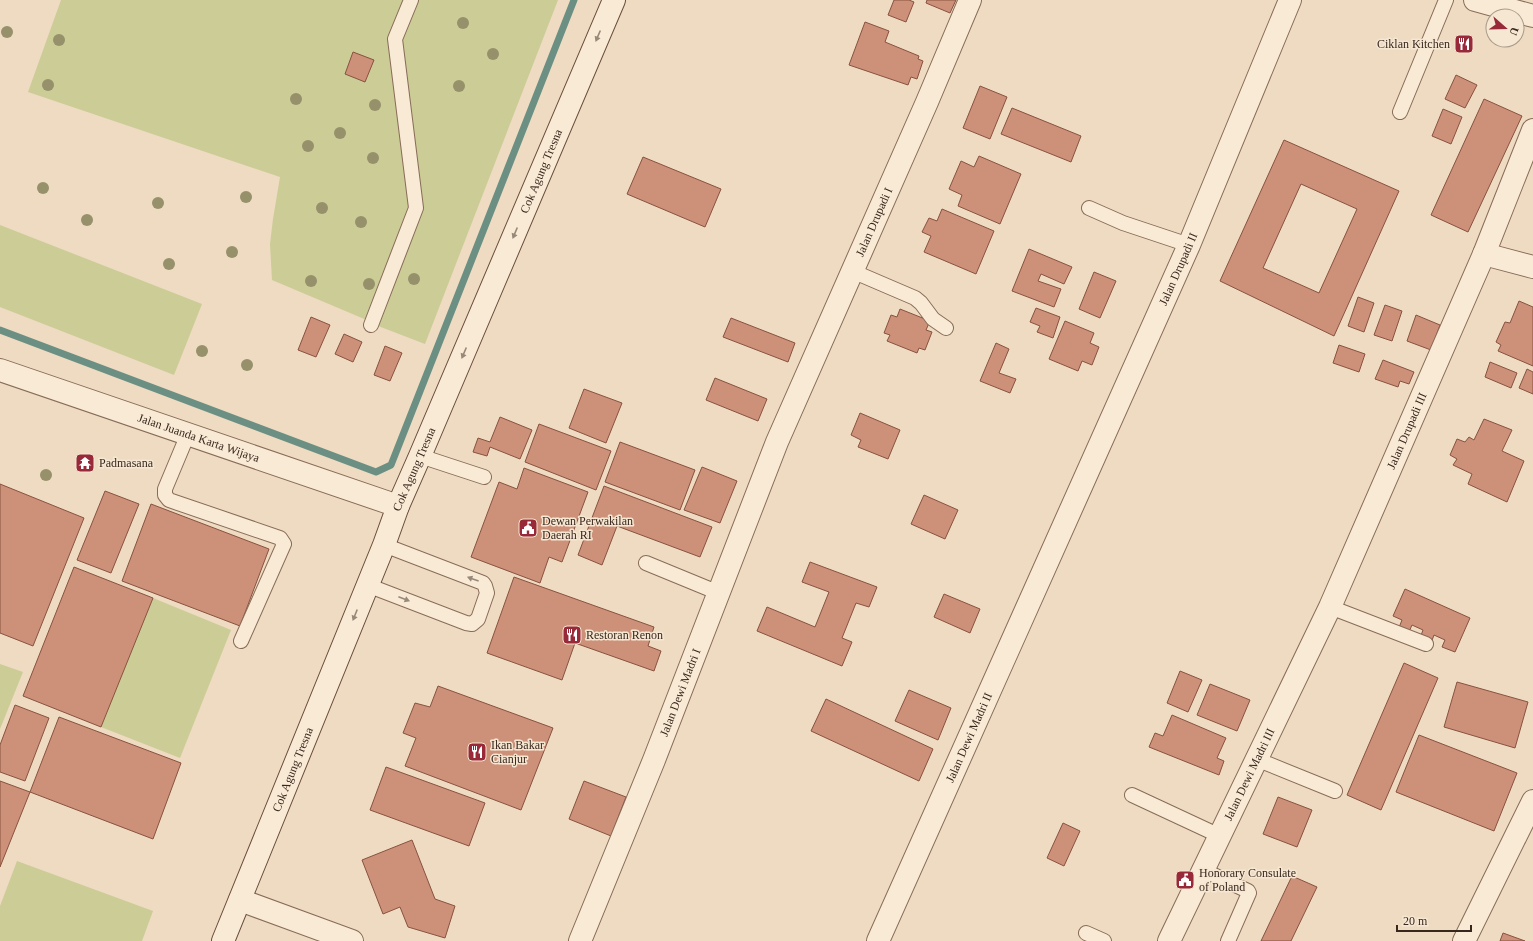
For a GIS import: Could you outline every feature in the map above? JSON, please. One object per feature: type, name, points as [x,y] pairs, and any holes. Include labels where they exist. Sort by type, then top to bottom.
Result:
[{"type":"street","name":"Cok Agung Tresna","points":[[223,941],[384,545],[398,506],[614,0]]},
{"type":"street","name":"Jalan Drupadi I","points":[[777,442],[927,102],[970,0]]},
{"type":"street","name":"Jalan Drupadi II","points":[[1060,534],[1189,245],[1290,0]]},
{"type":"street","points":[[1475,0],[1533,16]]},
{"type":"street","name":"Jalan Drupadi III","points":[[1330,607],[1484,254],[1533,130]]},
{"type":"street","points":[[1484,254],[1533,267]]},
{"type":"street","name":"Jalan Juanda Karta Wijaya","points":[[0,370],[398,506]]},
{"type":"street","name":"Jalan Dewi Madri I","points":[[580,941],[654,760],[777,442]]},
{"type":"street","name":"Jalan Dewi Madri II","points":[[878,941],[1060,534]]},
{"type":"street","name":"Jalan Dewi Madri III","points":[[1169,941],[1330,607]]},
{"type":"street","points":[[1464,941],[1533,801]]},
{"type":"street","points":[[240,900],[352,941]]},
{"type":"lane","points":[[371,325],[416,208],[395,39],[411,0]]},
{"type":"lane","points":[[1400,112],[1446,0]]},
{"type":"lane","points":[[1089,208],[1123,223],[1189,245]]},
{"type":"lane","points":[[852,271],[915,298],[933,318],[946,328]]},
{"type":"lane","points":[[188,434],[165,489],[165,495],[169,500],[280,538],[284,544],[241,641]]},
{"type":"lane","points":[[420,456],[484,477]]},
{"type":"lane","points":[[367,585],[466,623],[472,624],[478,620],[486,593],[483,583],[384,545]]},
{"type":"lane","points":[[646,563],[719,593]]},
{"type":"lane","points":[[1330,607],[1426,644]]},
{"type":"lane","points":[[1256,760],[1334,791]]},
{"type":"lane","points":[[1132,795],[1220,836]]},
{"type":"lane","points":[[1203,870],[1248,891],[1249,893],[1228,941]]},
{"type":"lane","points":[[1086,933],[1104,941]]},
{"type":"green space","points":[[61,0],[403,0],[389,35],[413,207],[369,321],[272,280],[270,244],[280,177],[28,92]]},
{"type":"green space","points":[[415,0],[558,0],[425,344],[373,324],[419,209],[400,38]]},
{"type":"green space","points":[[0,225],[202,304],[174,375],[0,307]]},
{"type":"green space","points":[[153,598],[231,630],[180,758],[101,727]]},
{"type":"green space","points":[[0,664],[23,672],[0,729]]},
{"type":"green space","points":[[17,861],[153,911],[142,941],[0,941],[0,906]]},
{"type":"building","points":[[894,0],[909,0],[914,2],[906,22],[888,15]]},
{"type":"building","points":[[927,0],[956,0],[950,13],[926,3]]},
{"type":"building","points":[[865,22],[889,31],[885,42],[919,56],[918,59],[923,61],[917,79],[911,77],[908,85],[849,65]]},
{"type":"building","points":[[353,52],[374,60],[365,82],[345,74]]},
{"type":"building","points":[[1456,75],[1477,85],[1465,108],[1445,99]]},
{"type":"building","points":[[980,86],[1007,97],[990,139],[963,128]]},
{"type":"building","points":[[1484,99],[1522,116],[1468,232],[1431,215]]},
{"type":"building","points":[[1012,108],[1081,136],[1071,162],[1001,134]]},
{"type":"building","points":[[1443,109],[1462,117],[1451,144],[1432,136]]},
{"type":"building","points":[[1284,140],[1399,191],[1334,336],[1220,281]],"holes":[[[1301,184],[1357,209],[1319,293],[1263,268]]]},
{"type":"building","points":[[979,156],[1021,174],[1000,224],[958,206],[962,195],[949,189],[961,161],[974,167]]},
{"type":"building","points":[[643,157],[721,189],[705,227],[627,194]]},
{"type":"building","points":[[942,209],[994,231],[976,274],[924,252],[931,236],[922,232],[929,218],[937,221]]},
{"type":"building","points":[[1029,249],[1072,267],[1064,284],[1041,274],[1038,281],[1061,289],[1054,307],[1012,291]]},
{"type":"building","points":[[1094,272],[1116,281],[1100,318],[1079,309]]},
{"type":"building","points":[[1358,297],[1374,303],[1364,332],[1348,326]]},
{"type":"building","points":[[1519,301],[1533,307],[1533,366],[1498,351],[1501,345],[1496,342],[1505,322],[1510,323]]},
{"type":"building","points":[[1385,305],[1402,311],[1392,341],[1374,335]]},
{"type":"building","points":[[1036,308],[1060,317],[1053,338],[1037,332],[1040,326],[1030,322]]},
{"type":"building","points":[[900,309],[930,321],[926,330],[932,332],[925,350],[919,348],[917,353],[887,341],[890,335],[884,333],[891,315],[897,317]]},
{"type":"building","points":[[1416,315],[1440,325],[1431,350],[1407,341]]},
{"type":"building","points":[[311,317],[330,325],[316,357],[298,350]]},
{"type":"building","points":[[731,318],[795,343],[788,362],[723,337]]},
{"type":"building","points":[[1065,321],[1094,333],[1090,343],[1099,347],[1092,365],[1082,361],[1078,371],[1049,359]]},
{"type":"building","points":[[344,334],[362,342],[353,362],[335,354]]},
{"type":"building","points":[[996,343],[1009,349],[999,373],[1016,379],[1010,393],[980,381]]},
{"type":"building","points":[[1339,345],[1365,354],[1359,372],[1333,363]]},
{"type":"building","points":[[385,346],[402,353],[390,381],[374,375]]},
{"type":"building","points":[[1383,360],[1414,372],[1409,384],[1400,381],[1398,387],[1375,379]]},
{"type":"building","points":[[1490,362],[1517,373],[1511,388],[1485,377]]},
{"type":"building","points":[[1527,369],[1533,372],[1533,394],[1519,388]]},
{"type":"building","points":[[715,378],[767,399],[758,421],[706,400]]},
{"type":"building","points":[[584,389],[622,403],[606,443],[569,428]]},
{"type":"building","points":[[860,413],[900,430],[888,459],[858,447],[861,440],[851,435]]},
{"type":"building","points":[[500,417],[532,430],[520,459],[490,447],[487,456],[473,452],[478,438],[490,442]]},
{"type":"building","points":[[1484,419],[1512,430],[1502,451],[1524,461],[1507,502],[1468,484],[1472,474],[1453,465],[1457,459],[1450,455],[1457,439],[1465,442],[1469,437],[1474,440]]},
{"type":"building","points":[[539,424],[611,451],[596,490],[525,462]]},
{"type":"building","points":[[620,442],[695,470],[680,510],[605,482]]},
{"type":"building","points":[[702,467],[737,481],[720,523],[684,510]]},
{"type":"building","name":"Dewan Perwakilan Daerah RI","points":[[524,468],[588,492],[562,562],[549,557],[540,583],[471,557],[499,482],[517,489]]},
{"type":"building","points":[[0,484],[84,518],[33,646],[0,633]]},
{"type":"building","points":[[604,486],[712,527],[700,557],[617,526],[602,565],[578,555]]},
{"type":"building","points":[[105,491],[139,504],[111,573],[77,560]]},
{"type":"building","points":[[924,495],[958,510],[945,539],[911,524]]},
{"type":"building","points":[[151,504],[269,549],[240,626],[122,581]]},
{"type":"building","points":[[810,562],[877,587],[869,607],[856,603],[842,638],[852,642],[842,666],[757,631],[767,607],[815,627],[829,592],[802,582]]},
{"type":"building","points":[[74,567],[153,598],[101,727],[23,696]]},
{"type":"building","name":"Restoran Renon","points":[[514,577],[654,627],[648,646],[661,651],[654,671],[575,643],[562,680],[487,653]]},
{"type":"building","points":[[1405,589],[1470,618],[1455,652],[1442,647],[1445,640],[1434,635],[1431,643],[1420,638],[1423,630],[1412,625],[1408,634],[1398,630],[1402,620],[1393,616]]},
{"type":"building","points":[[944,594],[980,609],[970,633],[934,617]]},
{"type":"building","points":[[1404,663],[1438,678],[1381,810],[1347,795]]},
{"type":"building","points":[[1180,671],[1202,680],[1188,712],[1167,703]]},
{"type":"building","points":[[1457,682],[1528,702],[1515,748],[1444,727]]},
{"type":"building","points":[[1210,684],[1250,700],[1237,731],[1197,715]]},
{"type":"building","name":"Ikan Bakar Cianjur","points":[[438,686],[553,728],[521,810],[405,766],[416,738],[403,733],[415,703],[430,707]]},
{"type":"building","points":[[909,690],[951,708],[938,740],[895,721]]},
{"type":"building","points":[[826,699],[933,749],[919,781],[811,731]]},
{"type":"building","points":[[15,705],[49,718],[25,781],[0,772],[0,745]]},
{"type":"building","points":[[1172,715],[1226,738],[1217,758],[1224,761],[1219,775],[1149,747],[1155,733],[1163,736]]},
{"type":"building","points":[[59,717],[181,763],[153,839],[30,792]]},
{"type":"building","points":[[1419,735],[1517,773],[1494,831],[1396,792]]},
{"type":"building","points":[[386,767],[485,803],[469,846],[370,810]]},
{"type":"building","points":[[0,781],[30,792],[0,867]]},
{"type":"building","points":[[584,781],[626,797],[611,836],[569,819]]},
{"type":"building","points":[[1278,797],[1312,810],[1297,847],[1263,834]]},
{"type":"building","points":[[1063,823],[1080,831],[1064,866],[1047,858]]},
{"type":"building","points":[[412,840],[435,899],[455,906],[445,938],[408,927],[400,907],[383,914],[362,860]]},
{"type":"building","points":[[1292,876],[1317,887],[1291,941],[1261,941]]},
{"type":"building","points":[[1503,933],[1525,941],[1500,941]]},
{"type":"waterway","points":[[0,330],[376,472],[391,465],[574,0]]},
{"type":"place","name":"Ciklan Kitchen","points":[[1464,44]]},
{"type":"place","name":"Padmasana","points":[[85,463]]},
{"type":"place","name":"Dewan Perwakilan Daerah RI","points":[[528,528]]},
{"type":"place","name":"Restoran Renon","points":[[572,635]]},
{"type":"place","name":"Ikan Bakar Cianjur","points":[[477,752]]},
{"type":"place","name":"Honorary Consulate of Poland","points":[[1185,880]]}]
